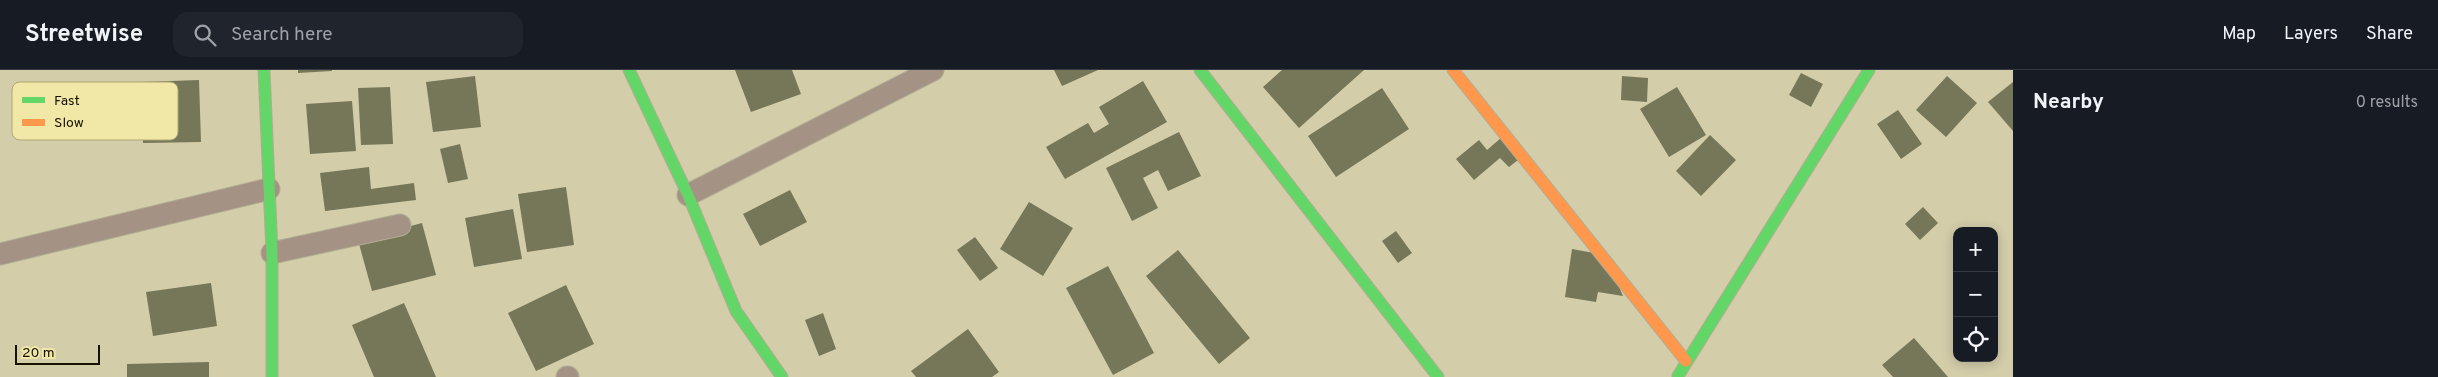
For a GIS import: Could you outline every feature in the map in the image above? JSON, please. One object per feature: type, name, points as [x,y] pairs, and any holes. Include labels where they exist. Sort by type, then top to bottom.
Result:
[{"type":"street","points":[[264,70],[272,253],[272,377]]},
{"type":"street","points":[[628,70],[688,195],[736,311],[782,377]]},
{"type":"street","points":[[688,195],[934,70]]},
{"type":"street","points":[[1200,70],[1438,377]]},
{"type":"street","points":[[1453,70],[1686,361]]},
{"type":"street","points":[[1677,377],[1870,70]]},
{"type":"street","points":[[0,254],[269,188]]},
{"type":"street","points":[[272,253],[400,224]]},
{"type":"building","points":[[298,70],[332,70],[332,71],[298,73]]},
{"type":"building","points":[[735,70],[792,70],[801,94],[751,112]]},
{"type":"building","points":[[1054,70],[1098,70],[1062,86]]},
{"type":"building","points":[[1282,70],[1364,70],[1299,128],[1263,87]]},
{"type":"building","points":[[1801,73],[1823,84],[1811,107],[1789,95]]},
{"type":"building","points":[[475,76],[481,127],[433,132],[426,82]]},
{"type":"building","points":[[1622,76],[1648,78],[1647,102],[1621,100]]},
{"type":"building","points":[[1947,76],[1977,103],[1946,137],[1916,110]]},
{"type":"building","points":[[199,80],[201,142],[143,143],[143,140],[178,140],[178,82],[141,82]]},
{"type":"building","points":[[1143,81],[1167,122],[1065,179],[1046,147],[1088,123],[1094,133],[1109,124],[1099,107]]},
{"type":"building","points":[[2013,82],[2013,131],[1988,102]]},
{"type":"building","points":[[390,87],[393,144],[361,145],[358,88]]},
{"type":"building","points":[[1677,87],[1706,135],[1669,157],[1640,109]]},
{"type":"building","points":[[1382,88],[1409,129],[1336,177],[1308,136]]},
{"type":"building","points":[[352,101],[356,151],[310,154],[306,104]]},
{"type":"building","points":[[1898,110],[1922,144],[1901,159],[1877,124]]},
{"type":"building","points":[[1509,131],[1527,153],[1509,167],[1500,158],[1474,180],[1456,159],[1479,140],[1487,150]]},
{"type":"building","points":[[1179,132],[1201,176],[1168,191],[1158,170],[1143,178],[1158,208],[1132,221],[1106,168]]},
{"type":"building","points":[[1710,135],[1736,160],[1701,196],[1676,171]]},
{"type":"building","points":[[460,144],[468,179],[448,183],[440,149]]},
{"type":"building","points":[[369,167],[371,189],[414,183],[416,200],[325,211],[320,173]]},
{"type":"building","points":[[566,187],[574,245],[527,252],[518,194]]},
{"type":"building","points":[[790,190],[807,222],[760,246],[743,214]]},
{"type":"building","points":[[1029,202],[1073,228],[1043,276],[1000,249]]},
{"type":"building","points":[[1923,207],[1938,223],[1920,240],[1905,224]]},
{"type":"building","points":[[513,209],[522,259],[474,267],[465,218]]},
{"type":"building","points":[[422,223],[436,275],[372,291],[358,240]]},
{"type":"building","points":[[1396,231],[1412,253],[1398,263],[1382,241]]},
{"type":"building","points":[[975,237],[998,268],[980,281],[957,250]]},
{"type":"building","points":[[1572,249],[1605,255],[1623,296],[1598,292],[1596,302],[1565,297]]},
{"type":"building","points":[[1178,250],[1250,338],[1219,364],[1146,276]]},
{"type":"building","points":[[1108,266],[1154,353],[1113,375],[1066,288]]},
{"type":"building","points":[[211,283],[217,326],[153,336],[146,292]]},
{"type":"building","points":[[566,285],[594,344],[536,371],[508,313]]},
{"type":"building","points":[[404,303],[436,377],[374,377],[352,325]]},
{"type":"building","points":[[823,313],[836,349],[819,356],[805,320]]},
{"type":"building","points":[[968,329],[999,372],[992,377],[916,377],[911,371]]},
{"type":"building","points":[[1914,338],[1948,377],[1893,377],[1882,365]]},
{"type":"building","points":[[209,362],[209,377],[127,377],[127,364]]},
{"type":"traffic: fast","points":[[264,70],[272,253],[272,377]]},
{"type":"traffic: fast","points":[[629,70],[688,195],[736,311],[782,377]]},
{"type":"traffic: fast","points":[[1200,70],[1438,377]]},
{"type":"traffic: fast","points":[[1678,376],[1869,70]]},
{"type":"traffic: slow","points":[[1453,70],[1686,361]]}]
